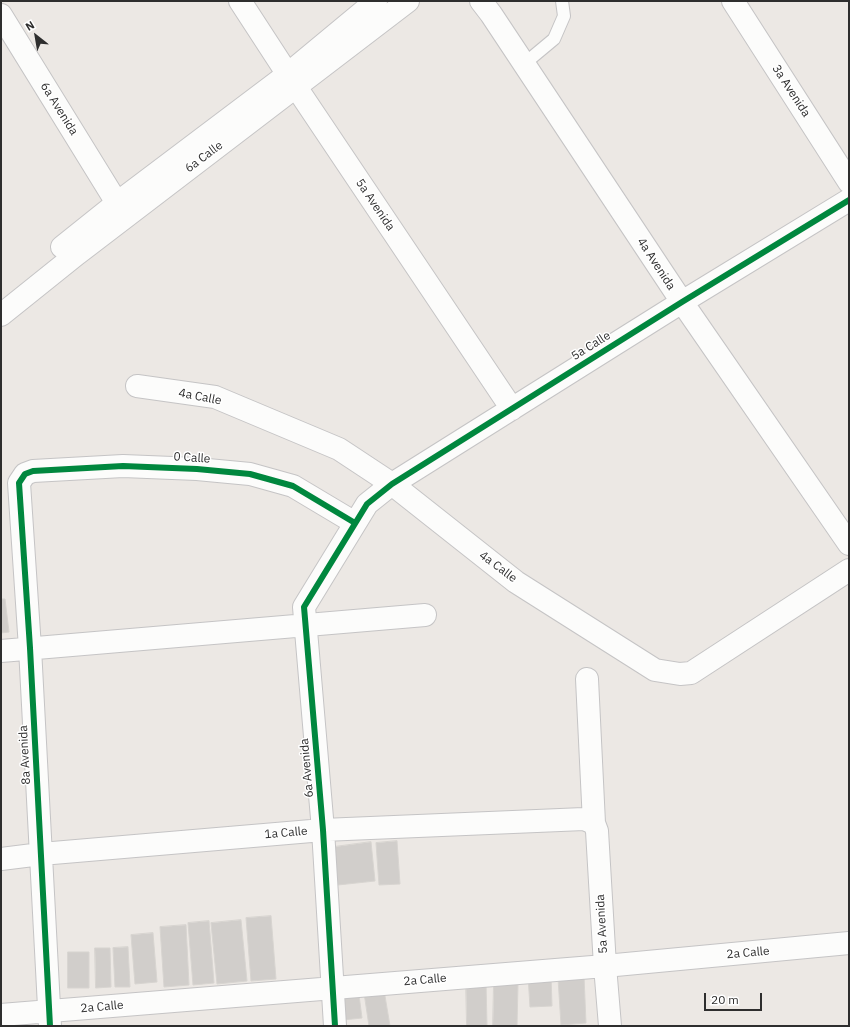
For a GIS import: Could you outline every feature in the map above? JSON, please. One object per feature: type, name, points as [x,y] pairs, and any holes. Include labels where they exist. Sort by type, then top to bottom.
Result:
[{"type":"street","name":"5a Avenida","points":[[240,1],[512,409]]},
{"type":"street","name":"6a Calle","points":[[1,315],[292,80],[376,1]]},
{"type":"street","name":"6a Calle","points":[[1,296],[117,202],[408,1]]},
{"type":"street","name":"4a Avenida","points":[[481,1],[682,302],[849,544]]},
{"type":"street","name":"3a Avenida","points":[[733,1],[849,182]]},
{"type":"street","name":"6a Avenida","points":[[1,15],[117,202]]},
{"type":"street","name":"5a Calle","points":[[355,524],[367,504],[392,484],[682,302],[849,200]]},
{"type":"street","name":"4a Calle","points":[[137,386],[215,397],[339,449],[392,484],[516,582],[655,670],[680,674],[691,673],[849,570]]},
{"type":"street","name":"0 Calle","points":[[20,482],[25,474],[33,471],[123,466],[197,469],[250,474],[293,486],[355,524]]},
{"type":"street","name":"8a Avenida","points":[[20,482],[50,1018]]},
{"type":"street","name":"6a Avenida","points":[[334,1026],[323,830],[304,607],[355,524]]},
{"type":"street","points":[[1,651],[426,615]]},
{"type":"street","name":"5a Avenida","points":[[587,679],[594,824],[598,831],[605,966],[610,1026]]},
{"type":"street","name":"1a Calle","points":[[1,859],[41,854],[323,830],[584,819],[594,824]]},
{"type":"street","name":"2a Calle","points":[[1,1015],[50,1018],[331,988],[605,966],[849,943]]},
{"type":"lane","points":[[524,64],[554,40],[564,16],[562,1]]},
{"type":"building","points":[[1,599],[5,599],[9,632],[1,633]]},
{"type":"building","points":[[397,841],[400,884],[379,885],[376,843]]},
{"type":"building","points":[[371,842],[375,881],[338,885],[334,847]]},
{"type":"building","points":[[271,916],[276,979],[251,981],[246,918]]},
{"type":"building","points":[[241,920],[247,981],[217,984],[211,923]]},
{"type":"building","points":[[209,921],[214,983],[193,985],[188,923]]},
{"type":"building","points":[[186,925],[189,985],[164,987],[160,927]]},
{"type":"building","points":[[153,933],[157,982],[135,984],[131,935]]},
{"type":"building","points":[[128,947],[130,987],[115,987],[113,948]]},
{"type":"building","points":[[95,948],[110,948],[111,987],[96,988]]},
{"type":"building","points":[[68,952],[89,952],[89,988],[68,988]]},
{"type":"building","points":[[551,975],[552,1006],[530,1007],[528,976]]},
{"type":"building","points":[[584,976],[586,1023],[561,1025],[558,978]]},
{"type":"building","points":[[466,982],[486,982],[487,1026],[467,1026]]},
{"type":"building","points":[[494,983],[518,984],[517,1026],[493,1026]]},
{"type":"building","points":[[384,990],[390,1026],[369,1026],[364,993]]},
{"type":"building","points":[[359,995],[362,1018],[343,1020],[341,996]]},
{"type":"cycle path","points":[[335,1026],[323,830],[304,607],[367,504],[392,484],[682,302],[849,200]]},
{"type":"cycle path","points":[[50,1026],[30,648],[19,483],[25,474],[33,471],[123,466],[197,469],[250,474],[293,486],[355,523]]}]
